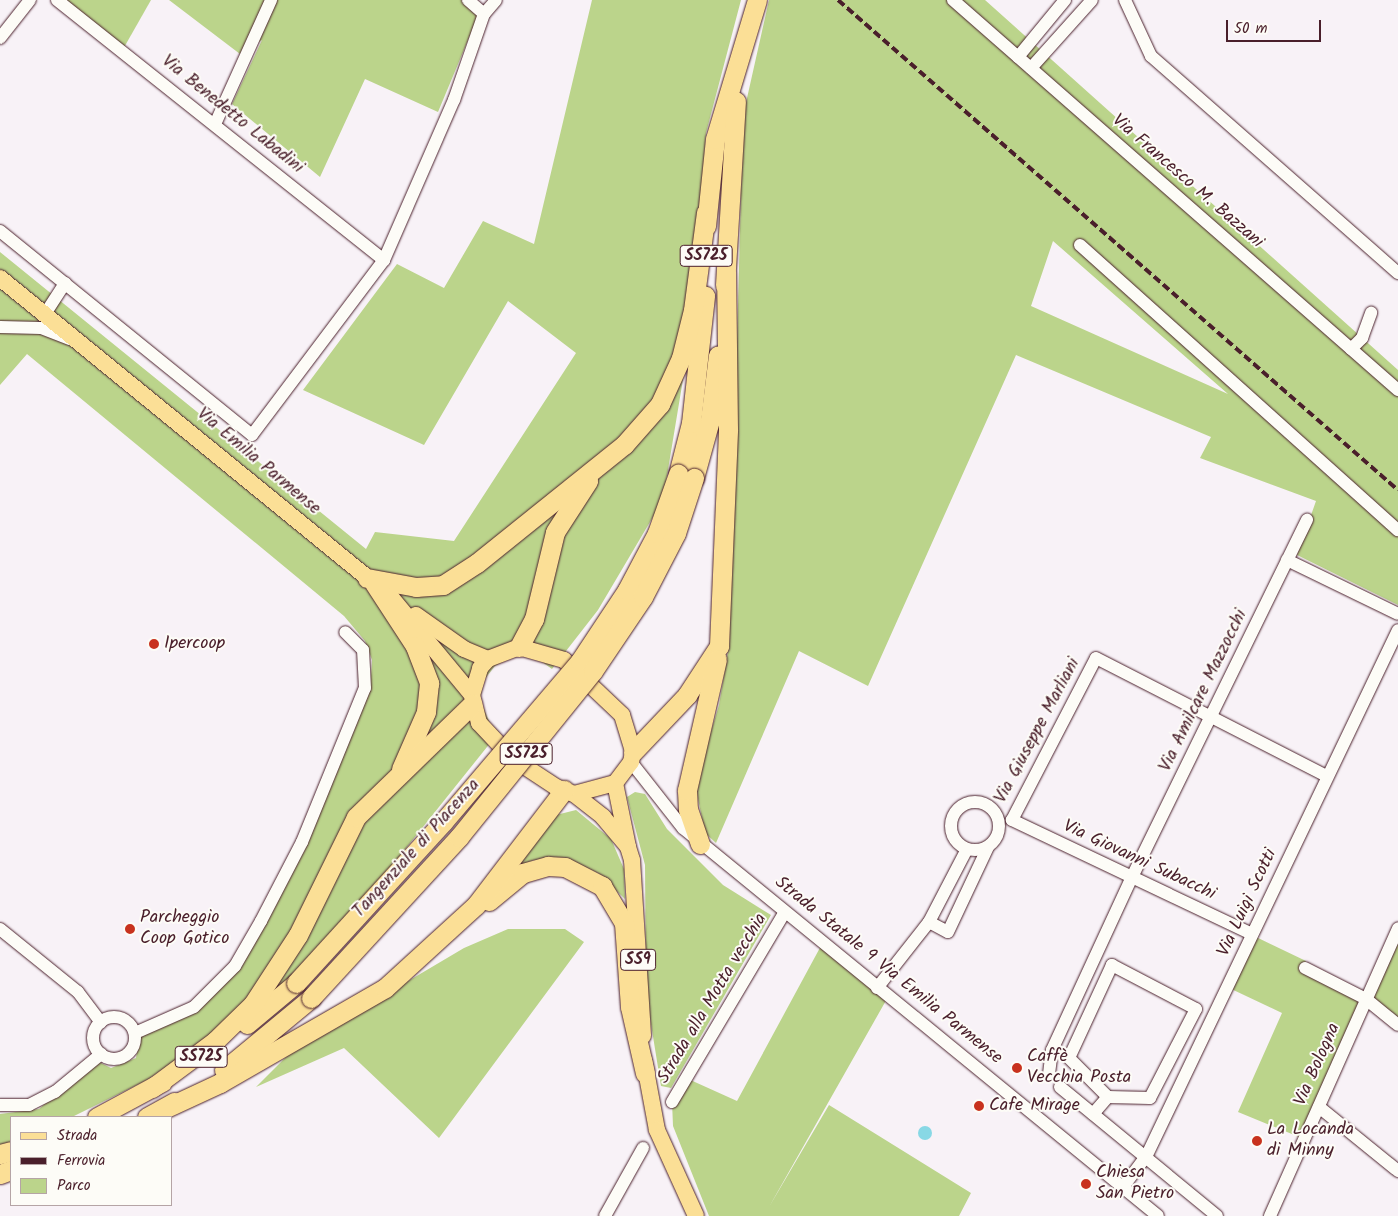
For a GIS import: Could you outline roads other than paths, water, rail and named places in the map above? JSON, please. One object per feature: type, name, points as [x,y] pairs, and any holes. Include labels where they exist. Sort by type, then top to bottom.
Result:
[{"type":"highway","name":"Tangenziale di Piacenza","points":[[148,1116],[164,1109],[233,1064],[311,998],[459,837],[593,671],[643,597],[676,533],[686,476],[702,343],[706,213],[715,139],[755,7]]},
{"type":"highway","name":"Tangenziale di Piacenza","points":[[99,1116],[152,1088],[226,1042],[296,983],[443,822],[580,661],[627,590],[686,476],[710,420],[726,272],[730,142],[745,40]]},
{"type":"highway","points":[[371,580],[416,587],[443,585],[477,563],[624,446],[660,404],[681,358],[693,310],[706,213]]},
{"type":"highway","points":[[700,844],[688,810],[687,790],[719,646],[728,429],[726,272]]},
{"type":"highway","points":[[519,647],[534,618],[562,514],[599,466]]},
{"type":"highway","points":[[371,580],[415,646],[429,683],[426,712],[398,776]]},
{"type":"highway","points":[[632,757],[687,695],[719,646]]},
{"type":"highway","points":[[152,1088],[214,1041],[253,1004],[298,935],[356,817],[472,699]]},
{"type":"highway","points":[[452,931],[569,792]]},
{"type":"highway","points":[[164,1109],[220,1083],[350,1010],[385,988],[523,873],[565,867],[602,886],[624,923],[630,1006],[645,1074]]},
{"type":"main road","name":"Via Emilia Parmense","points":[[0,278],[391,597],[472,699]]},
{"type":"main road","points":[[391,597],[464,649],[488,659]]},
{"type":"main road","points":[[519,647],[488,659],[473,681],[472,699],[479,723],[512,758],[569,792],[603,818],[628,847]]},
{"type":"main road","name":"Strada Statale 9 Via Emilia Parmense","points":[[519,647],[542,650],[583,674],[622,715],[632,757]]},
{"type":"main road","points":[[628,847],[615,783],[632,757]]},
{"type":"main road","points":[[569,792],[615,783]]},
{"type":"main road","name":"SS9","points":[[628,847],[645,1074],[657,1130],[696,1216]]},
{"type":"street","points":[[0,38],[30,0]]},
{"type":"street","name":"Via Benedetto Labadini","points":[[57,0],[216,122],[384,260]]},
{"type":"street","points":[[216,122],[271,0]]},
{"type":"street","points":[[468,0],[484,14]]},
{"type":"street","points":[[384,260],[454,100],[484,14],[496,0]]},
{"type":"street","name":"Via Francesco M. Bazzani","points":[[953,0],[1398,390]]},
{"type":"street","points":[[1018,57],[1065,0]]},
{"type":"street","points":[[1031,68],[1092,0]]},
{"type":"street","points":[[1125,0],[1151,56],[1398,273]]},
{"type":"street","name":"Via Emilia Parmense","points":[[0,231],[252,435],[384,260]]},
{"type":"street","points":[[1080,245],[1398,530]]},
{"type":"street","points":[[45,314],[65,283]]},
{"type":"street","points":[[1351,350],[1362,338],[1371,313]]},
{"type":"street","points":[[0,327],[41,328],[78,341]]},
{"type":"street","name":"Via Amilcare Mazzocchi","points":[[1050,1074],[1052,1050],[1132,877],[1307,520]]},
{"type":"street","points":[[1287,560],[1398,614]]},
{"type":"street","name":"Via Luigi Scotti","points":[[1123,1187],[1146,1157],[1398,630]]},
{"type":"street","points":[[135,1033],[194,1007],[235,966],[261,921],[302,842],[365,688],[363,650],[346,632]]},
{"type":"street","name":"Via Giuseppe Marliani","points":[[1012,820],[1096,658],[1212,716]]},
{"type":"street","points":[[1212,716],[1327,776]]},
{"type":"street","name":"Strada Statale 9 Via Emilia Parmense","points":[[632,757],[666,810],[700,844],[1158,1216]]},
{"type":"street","points":[[930,922],[948,932],[988,847],[998,834],[998,818],[988,805],[972,801],[957,808],[950,823],[954,839],[967,849],[988,847]]},
{"type":"street","name":"Via Giovanni Subacchi","points":[[1012,820],[1252,934]]},
{"type":"street","points":[[876,988],[930,922],[967,849]]},
{"type":"street","name":"Strada alla Motta vecchia","points":[[672,1102],[784,913]]},
{"type":"street","name":"Via Bologna","points":[[1270,1216],[1398,928]]},
{"type":"street","points":[[0,929],[78,992],[101,1022]]},
{"type":"street","points":[[1093,1114],[1108,1097],[1150,1098],[1196,1009],[1112,965],[1069,1058],[1108,1097]]},
{"type":"street","points":[[1305,968],[1366,999],[1398,1025]]},
{"type":"street","points":[[121,1018],[135,1033],[134,1046],[125,1056],[113,1059],[101,1054],[93,1038],[101,1022],[121,1018]]},
{"type":"street","points":[[0,1105],[28,1105],[55,1092],[101,1054]]},
{"type":"street","points":[[1060,1087],[1217,1216]]},
{"type":"street","points":[[1319,1107],[1398,1171]]},
{"type":"street","points":[[605,1216],[643,1148]]},
{"type":"water","points":[[922,1126],[928,1126],[932,1133],[928,1140],[922,1140],[918,1136],[918,1130]]},
{"type":"railway","points":[[838,0],[1398,490]]},
{"type":"place","name":"Ipercoop","points":[[154,644]]},
{"type":"place","name":"Parcheggio Coop Gotico","points":[[130,929]]},
{"type":"place","name":"Caffè Vecchia Posta","points":[[1017,1068]]},
{"type":"place","name":"Cafe Mirage","points":[[979,1106]]},
{"type":"place","name":"La Locanda di Minny","points":[[1257,1141]]},
{"type":"place","name":"Chiesa San Pietro","points":[[1086,1184]]}]
